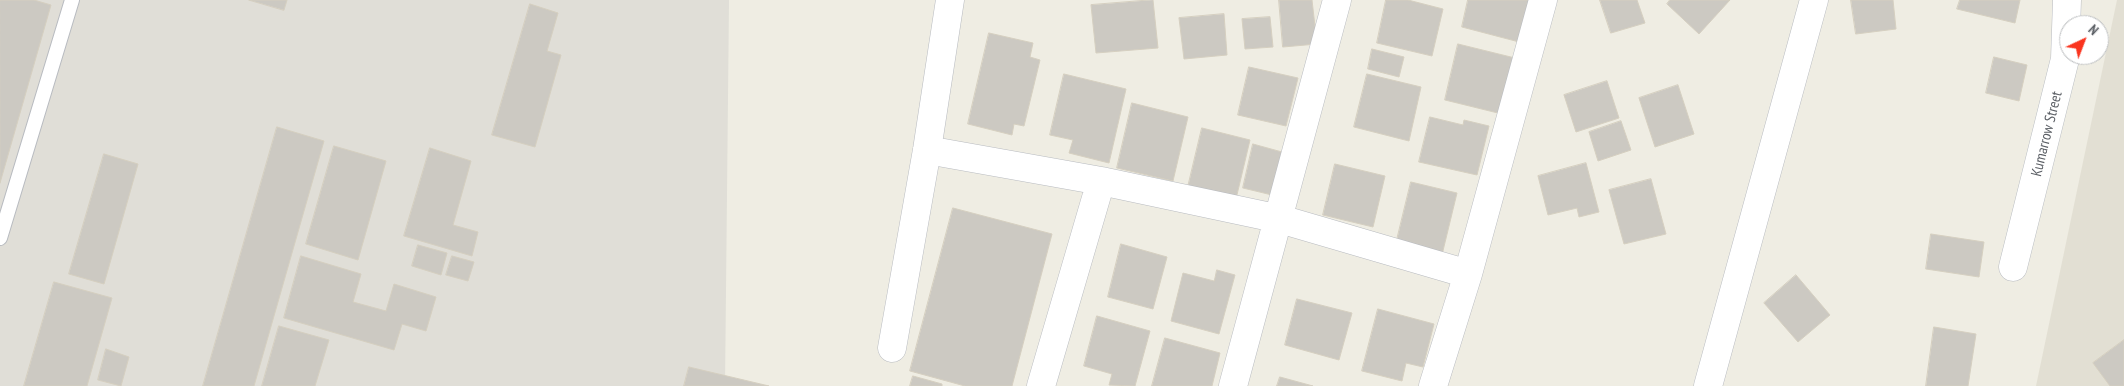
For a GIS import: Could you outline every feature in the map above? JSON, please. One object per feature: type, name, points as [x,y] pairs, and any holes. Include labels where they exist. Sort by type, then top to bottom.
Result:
[{"type":"street","points":[[892,348],[927,150],[950,0]]},
{"type":"street","points":[[1234,386],[1337,0]]},
{"type":"street","points":[[1433,386],[1468,274],[1543,0]]},
{"type":"street","points":[[1708,386],[1814,0]]},
{"type":"street","name":"Kumarrow Street","points":[[2014,266],[2065,59],[2067,0]]},
{"type":"street","points":[[927,150],[1101,181],[1280,219],[1468,274]]},
{"type":"street","points":[[1041,386],[1101,181]]},
{"type":"lane","points":[[0,238],[72,0]]},
{"type":"shaded area","points":[[0,0],[729,0],[725,386],[0,386]]},
{"type":"shaded area","points":[[2117,0],[2124,0],[2124,386],[2036,386],[2103,65],[2109,65],[2109,38]]},
{"type":"building","points":[[0,0],[34,0],[51,5],[0,183]]},
{"type":"building","points":[[249,0],[287,0],[284,10]]},
{"type":"building","points":[[1153,0],[1158,48],[1096,53],[1091,5]]},
{"type":"building","points":[[1279,0],[1312,0],[1317,44],[1283,47]]},
{"type":"building","points":[[1386,0],[1408,0],[1443,9],[1432,56],[1377,43]]},
{"type":"building","points":[[1468,0],[1533,0],[1523,43],[1462,27]]},
{"type":"building","points":[[1600,0],[1637,0],[1645,23],[1611,33]]},
{"type":"building","points":[[1670,0],[1730,0],[1699,34],[1667,4]]},
{"type":"building","points":[[1851,0],[1893,0],[1896,29],[1856,34]]},
{"type":"building","points":[[1960,0],[2020,0],[2015,23],[1957,9]]},
{"type":"building","points":[[530,4],[558,13],[547,51],[561,55],[535,147],[492,135]]},
{"type":"building","points":[[1224,14],[1227,55],[1184,59],[1179,18]]},
{"type":"building","points":[[1270,17],[1273,47],[1245,49],[1242,19]]},
{"type":"building","points":[[989,33],[1033,43],[1030,57],[1040,60],[1024,126],[1014,124],[1012,135],[968,124]]},
{"type":"building","points":[[1458,44],[1519,59],[1506,115],[1445,100]]},
{"type":"building","points":[[1372,49],[1404,57],[1399,77],[1368,69]]},
{"type":"building","points":[[1994,57],[2027,65],[2019,101],[1986,93]]},
{"type":"building","points":[[1249,67],[1298,78],[1286,126],[1238,115]]},
{"type":"building","points":[[1064,74],[1126,89],[1109,163],[1069,153],[1073,140],[1050,135]]},
{"type":"building","points":[[1367,74],[1421,87],[1409,141],[1354,127]]},
{"type":"building","points":[[1607,81],[1619,118],[1576,132],[1564,95]]},
{"type":"building","points":[[1678,85],[1694,134],[1655,147],[1639,98]]},
{"type":"building","points":[[1132,103],[1188,117],[1173,181],[1117,168]]},
{"type":"building","points":[[1430,117],[1463,125],[1464,120],[1489,126],[1477,175],[1419,162]]},
{"type":"building","points":[[1621,121],[1631,150],[1598,161],[1589,132]]},
{"type":"building","points":[[277,127],[324,141],[254,386],[203,386]]},
{"type":"building","points":[[1202,128],[1250,140],[1236,199],[1188,187]]},
{"type":"building","points":[[1253,144],[1282,152],[1272,195],[1243,188]]},
{"type":"building","points":[[334,146],[386,161],[358,260],[306,244]]},
{"type":"building","points":[[430,148],[471,161],[453,225],[478,232],[472,256],[404,236]]},
{"type":"building","points":[[104,154],[138,164],[104,284],[69,274]]},
{"type":"building","points":[[1586,163],[1599,212],[1579,217],[1577,208],[1548,215],[1538,176]]},
{"type":"building","points":[[1335,164],[1385,176],[1373,227],[1323,215]]},
{"type":"building","points":[[1651,179],[1666,234],[1624,244],[1609,190]]},
{"type":"building","points":[[1411,182],[1457,193],[1441,259],[1395,248]]},
{"type":"building","points":[[953,208],[1052,234],[1012,386],[965,386],[910,371]]},
{"type":"building","points":[[1931,234],[1984,242],[1979,277],[1926,269]]},
{"type":"building","points":[[1121,244],[1167,257],[1153,309],[1108,297]]},
{"type":"building","points":[[418,245],[447,253],[441,275],[412,266]]},
{"type":"building","points":[[301,256],[361,274],[353,302],[386,311],[394,284],[436,297],[426,331],[402,324],[394,350],[284,318]]},
{"type":"building","points":[[452,256],[474,262],[468,281],[446,275]]},
{"type":"building","points":[[1217,270],[1235,275],[1219,334],[1171,321],[1183,273],[1214,281]]},
{"type":"building","points":[[1796,275],[1830,315],[1798,342],[1764,303]]},
{"type":"building","points":[[54,282],[112,298],[87,386],[24,386]]},
{"type":"building","points":[[1297,299],[1352,313],[1339,360],[1285,345]]},
{"type":"building","points":[[1378,309],[1434,324],[1423,367],[1406,363],[1402,381],[1362,371]]},
{"type":"building","points":[[1097,316],[1150,331],[1135,386],[1109,385],[1112,374],[1084,366]]},
{"type":"building","points":[[279,326],[329,340],[315,386],[262,386]]},
{"type":"building","points":[[1934,327],[1976,334],[1968,386],[1926,386]]},
{"type":"building","points":[[1165,338],[1220,353],[1212,386],[1152,386]]},
{"type":"building","points":[[2124,340],[2124,386],[2110,386],[2093,363]]},
{"type":"building","points":[[106,349],[129,357],[121,386],[98,380]]},
{"type":"building","points":[[689,367],[769,386],[684,386]]},
{"type":"building","points":[[913,376],[942,384],[942,386],[910,386]]},
{"type":"building","points":[[1280,377],[1313,386],[1277,386]]}]
